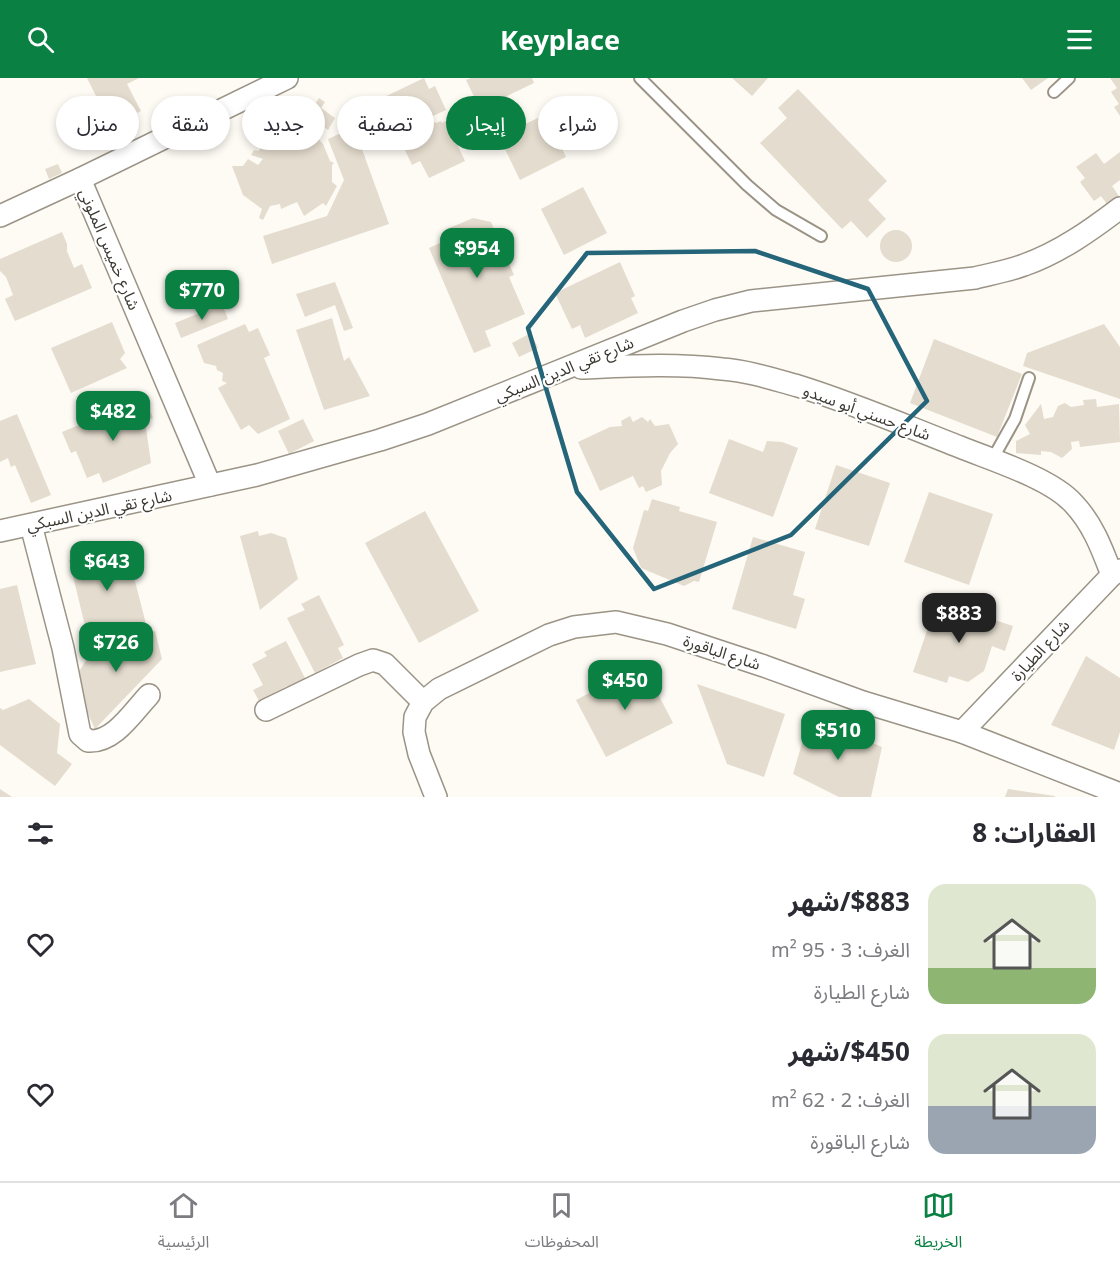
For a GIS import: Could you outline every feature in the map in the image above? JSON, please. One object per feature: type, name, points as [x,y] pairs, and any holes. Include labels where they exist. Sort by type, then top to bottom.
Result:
[{"type":"street","points":[[0,216],[287,78]]},
{"type":"street","name":"شارع خميس الملوني","points":[[80,179],[210,485]]},
{"type":"street","name":"شارع تقي الدين السبكي","points":[[0,531],[303,463],[380,440],[428,424],[715,310],[752,301],[975,278],[1007,271],[1057,250],[1120,208]]},
{"type":"street","name":"شارع حسني أبو سيدو","points":[[566,369],[687,366],[723,369],[756,374],[828,396],[992,460],[1048,485],[1072,501],[1088,520],[1116,572]]},
{"type":"street","points":[[31,525],[63,648],[80,734],[88,741],[97,742],[119,728],[148,694]]},
{"type":"street","name":"شارع الطيارة","points":[[962,732],[1116,572]]},
{"type":"street","name":"شارع الباقورة","points":[[423,702],[447,685],[549,635],[574,627],[616,622],[667,634],[863,702],[962,732],[1120,794]]},
{"type":"street","points":[[266,710],[359,665],[373,660],[385,664],[423,702],[414,717],[414,732],[419,754],[436,797]]},
{"type":"lane","points":[[640,78],[747,185],[777,210],[821,236]]},
{"type":"lane","points":[[1054,92],[1069,78]]},
{"type":"lane","points":[[992,460],[1015,419],[1029,378]]},
{"type":"highlighted area","points":[[755,251],[868,289],[927,401],[791,535],[654,589],[577,492],[528,328],[587,253]]},
{"type":"building","points":[[87,78],[139,78],[127,84],[133,96],[96,96]]},
{"type":"building","points":[[424,78],[429,89],[435,86],[446,110],[434,116],[434,96],[386,96]]},
{"type":"building","points":[[471,78],[532,78],[534,83],[507,96],[474,96],[466,80]]},
{"type":"building","points":[[732,78],[768,78],[752,96]]},
{"type":"building","points":[[1022,78],[1048,78],[1031,90]]},
{"type":"building","points":[[1110,78],[1120,78],[1120,116],[1114,107],[1119,104],[1111,92],[1117,88]]},
{"type":"building","points":[[798,89],[887,181],[868,200],[886,219],[867,238],[851,221],[842,229],[760,143],[787,118],[778,108]]},
{"type":"building","points":[[325,111],[335,118],[328,130],[325,128]]},
{"type":"building","points":[[538,118],[538,150],[563,150],[566,157],[520,180],[505,150],[526,150],[526,124]]},
{"type":"building","points":[[446,121],[446,150],[460,150],[465,161],[429,178],[420,161],[412,165],[405,150],[434,150],[434,122]]},
{"type":"building","points":[[337,135],[337,150],[362,150],[389,224],[272,264],[263,236],[327,216],[344,180],[328,139]]},
{"type":"building","points":[[325,149],[330,161],[334,163],[332,182],[337,186],[326,206],[323,203],[304,216],[297,202],[281,209],[280,204],[270,206],[263,220],[259,218],[262,209],[243,195],[232,166],[243,166],[248,159],[258,165],[263,159],[251,155],[254,150]]},
{"type":"building","points":[[1120,152],[1120,180],[1112,186],[1119,196],[1107,204],[1101,196],[1094,201],[1080,182],[1085,178],[1076,167],[1096,153],[1104,164]]},
{"type":"building","points":[[58,164],[62,173],[49,179],[45,169]]},
{"type":"building","points":[[583,187],[607,233],[564,255],[541,209]]},
{"type":"building","points":[[473,218],[491,222],[514,275],[509,277],[525,314],[485,331],[491,346],[474,353],[429,248],[451,238],[447,229]]},
{"type":"building","points":[[896,230],[907,235],[912,246],[907,257],[896,262],[885,257],[880,246],[885,235]]},
{"type":"building","points":[[62,232],[74,268],[82,264],[92,288],[15,321],[5,299],[13,295],[6,277],[0,271],[0,259]]},
{"type":"building","points":[[620,262],[635,296],[631,298],[638,313],[585,338],[580,325],[572,329],[555,293]]},
{"type":"building","points":[[335,282],[353,328],[344,331],[335,305],[305,317],[296,294]]},
{"type":"building","points":[[222,304],[228,319],[181,338],[175,323]]},
{"type":"building","points":[[332,318],[344,361],[349,357],[370,396],[324,410],[296,330]]},
{"type":"building","points":[[112,322],[125,353],[120,359],[127,368],[71,393],[51,348]]},
{"type":"building","points":[[245,324],[249,332],[258,328],[270,355],[264,358],[290,419],[258,434],[249,425],[241,430],[218,388],[227,383],[222,381],[223,373],[217,370],[216,366],[204,363],[197,345]]},
{"type":"building","points":[[1104,324],[1120,347],[1120,399],[1023,366],[1027,353]]},
{"type":"building","points":[[531,333],[538,348],[519,357],[512,343]]},
{"type":"building","points":[[934,339],[1022,374],[997,437],[910,403]]},
{"type":"building","points":[[144,398],[153,418],[145,421],[151,463],[103,483],[99,473],[87,478],[76,451],[71,453],[62,432]]},
{"type":"building","points":[[1096,399],[1097,407],[1119,404],[1120,442],[1080,447],[1079,441],[1071,442],[1072,449],[1062,458],[1051,452],[1041,451],[1041,455],[1016,453],[1016,441],[1030,434],[1025,425],[1041,404],[1044,419],[1053,417],[1058,406],[1065,403],[1071,407],[1084,405],[1083,400]]},
{"type":"building","points":[[17,414],[51,495],[31,503],[15,465],[11,467],[8,458],[0,462],[0,421]]},
{"type":"building","points":[[630,416],[633,422],[642,417],[648,422],[650,419],[655,426],[669,424],[678,444],[670,453],[661,471],[662,485],[646,492],[643,486],[639,488],[633,476],[600,491],[578,442],[610,427],[622,426],[621,421]]},
{"type":"building","points":[[303,419],[314,441],[289,454],[278,431]]},
{"type":"building","points":[[729,439],[763,452],[767,441],[782,442],[798,448],[773,517],[709,493]]},
{"type":"building","points":[[836,465],[890,483],[869,546],[815,529]]},
{"type":"building","points":[[929,492],[993,514],[969,585],[904,562]]},
{"type":"building","points":[[652,499],[680,507],[679,511],[717,522],[699,582],[694,581],[684,586],[641,568],[633,548],[644,510],[648,511]]},
{"type":"building","points":[[425,511],[479,611],[419,643],[365,543]]},
{"type":"building","points":[[258,531],[259,536],[271,533],[286,538],[298,579],[260,610],[240,536]]},
{"type":"building","points":[[753,537],[805,552],[793,595],[805,599],[796,629],[732,609]]},
{"type":"building","points":[[126,546],[146,624],[88,638],[69,560]]},
{"type":"building","points":[[17,585],[36,664],[0,672],[0,589]]},
{"type":"building","points":[[319,595],[344,645],[338,648],[343,658],[315,673],[287,618],[305,610],[301,604]]},
{"type":"building","points":[[937,601],[1013,626],[1005,651],[992,646],[984,671],[968,682],[949,676],[947,683],[913,672]]},
{"type":"building","points":[[155,631],[162,659],[95,729],[83,703],[77,675],[88,657],[103,645]]},
{"type":"building","points":[[286,641],[306,680],[290,688],[287,686],[259,701],[253,690],[263,685],[252,664],[267,656],[264,652]]},
{"type":"building","points":[[1086,656],[1120,678],[1120,732],[1114,750],[1051,725]]},
{"type":"building","points":[[643,665],[673,723],[606,757],[576,700]]},
{"type":"building","points":[[697,684],[785,714],[764,777],[727,764]]},
{"type":"building","points":[[29,699],[60,724],[57,753],[72,764],[55,786],[0,745],[0,708],[3,710]]},
{"type":"building","points":[[810,716],[882,747],[871,797],[839,797],[793,774]]},
{"type":"building","points":[[0,789],[12,797],[0,797]]},
{"type":"building","points":[[1008,789],[1055,796],[1055,797],[1005,797]]}]
